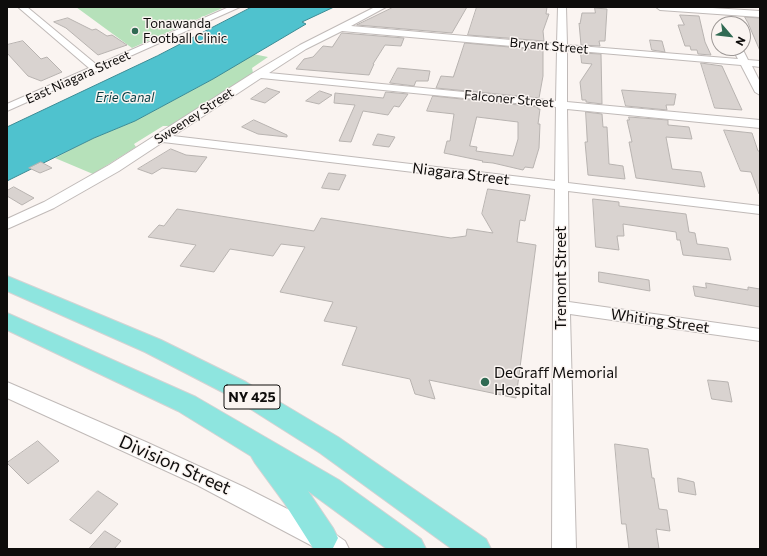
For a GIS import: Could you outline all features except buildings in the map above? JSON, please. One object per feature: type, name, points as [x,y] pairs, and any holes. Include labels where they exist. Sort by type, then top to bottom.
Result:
[{"type":"main road","name":"NY 425","points":[[7,283],[130,336],[203,370],[239,389],[344,455],[476,549]]},
{"type":"main road","name":"NY 425","points":[[7,321],[188,404],[329,489],[410,549]]},
{"type":"main road","points":[[254,443],[295,495],[326,545]]},
{"type":"street","points":[[22,7],[96,69]]},
{"type":"street","name":"East Niagara Street","points":[[7,108],[236,7]]},
{"type":"street","name":"Sweeney Street","points":[[7,225],[78,189],[162,138],[257,75],[303,47],[382,7]]},
{"type":"street","name":"Tremont Street","points":[[562,7],[560,104],[562,186],[561,307],[564,549]]},
{"type":"street","points":[[660,7],[760,14]]},
{"type":"street","name":"Bryant Street","points":[[339,28],[760,64]]},
{"type":"street","points":[[741,56],[760,92]]},
{"type":"street","name":"Falconer Street","points":[[257,75],[760,124]]},
{"type":"street","name":"Niagara Street","points":[[162,138],[760,210]]},
{"type":"street","name":"Whiting Street","points":[[561,307],[760,335]]},
{"type":"street","name":"Division Street","points":[[7,390],[210,479],[269,511],[326,545]]},
{"type":"green space","points":[[76,7],[225,7],[132,48]]},
{"type":"green space","points":[[253,54],[268,57],[252,68],[253,73],[171,126],[163,126],[134,144],[136,147],[93,174],[55,158],[94,138],[135,121],[213,79]]},
{"type":"water","name":"Erie Canal","points":[[252,7],[334,7],[302,22],[306,24],[213,79],[135,121],[94,138],[7,181],[7,127],[157,56]]},
{"type":"place","name":"Tonawanda Football Clinic","points":[[135,31]]},
{"type":"place","name":"DeGraff Memorial Hospital","points":[[485,382]]}]
